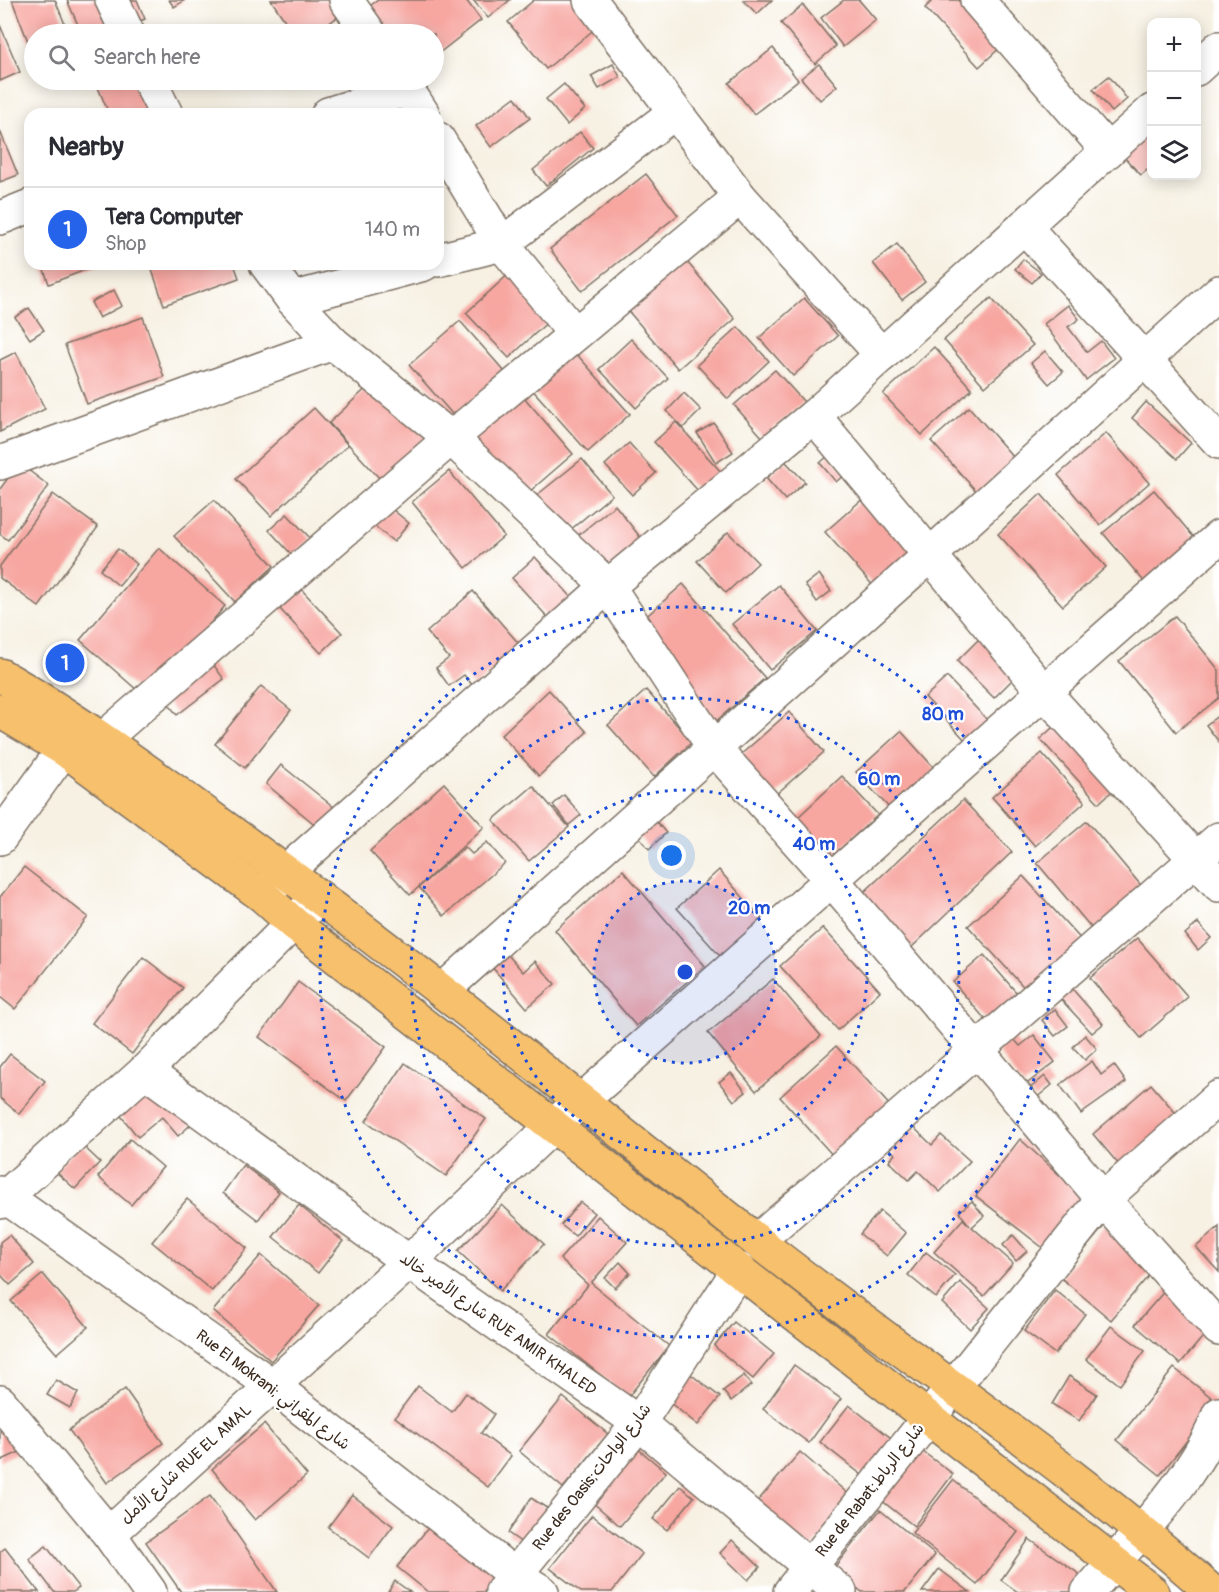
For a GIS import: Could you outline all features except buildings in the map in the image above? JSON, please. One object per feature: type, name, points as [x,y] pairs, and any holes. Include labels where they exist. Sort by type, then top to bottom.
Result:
[{"type":"main road","points":[[0,675],[103,739],[286,872],[442,990],[757,1241],[954,1386],[1142,1529],[1212,1592]]},
{"type":"main road","points":[[0,711],[64,749],[263,896],[294,924],[929,1416],[1152,1592]]},
{"type":"street","points":[[112,0],[123,24]]},
{"type":"street","points":[[346,0],[363,24]]},
{"type":"street","points":[[590,0],[740,197],[882,355]]},
{"type":"street","points":[[977,0],[1108,151]]},
{"type":"street","points":[[1201,65],[1219,48]]},
{"type":"street","points":[[155,90],[163,108]]},
{"type":"street","points":[[353,108],[411,94]]},
{"type":"street","points":[[444,258],[502,244],[675,112]]},
{"type":"street","points":[[263,896],[286,872],[608,586],[814,416],[1147,116]]},
{"type":"street","points":[[444,149],[502,244],[575,334]]},
{"type":"street","points":[[103,739],[451,438],[740,197]]},
{"type":"street","points":[[0,218],[24,208]]},
{"type":"street","points":[[1024,226],[1219,442]]},
{"type":"street","points":[[270,270],[292,299],[333,343],[451,438],[608,586],[714,748],[832,880],[1103,1199],[1219,1329]]},
{"type":"street","points":[[292,299],[401,270]]},
{"type":"street","points":[[442,990],[930,555],[1219,291]]},
{"type":"street","points":[[0,463],[333,343]]},
{"type":"street","points":[[814,416],[1045,693],[1208,849],[1219,885]]},
{"type":"street","name":"شارع الأمل RUE EL AMAL","points":[[109,1534],[409,1262],[553,1126],[1219,537]]},
{"type":"street","points":[[0,838],[64,749]]},
{"type":"street","points":[[757,1241],[1208,849]]},
{"type":"street","points":[[2,1198],[145,1071],[319,897]]},
{"type":"street","name":"شارع الأمير خالد RUE AMIR KHALED","points":[[145,1071],[409,1262],[639,1423],[799,1580],[840,1592]]},
{"type":"street","name":"Rue de Rabat;شارع الرباط","points":[[799,1580],[1103,1199],[1219,1097]]},
{"type":"street","name":"Rue El Mokrani; شارع المقراني","points":[[2,1198],[273,1386],[508,1583],[542,1592]]},
{"type":"street","name":"Rue des Oasis;شارع الواحات","points":[[508,1583],[639,1423],[739,1269]]},
{"type":"street","points":[[0,1402],[109,1534],[147,1591]]},
{"type":"street","points":[[1088,1592],[1196,1461],[1212,1435],[1219,1414]]},
{"type":"place","name":"Tera Computer","points":[[65,663]]}]
